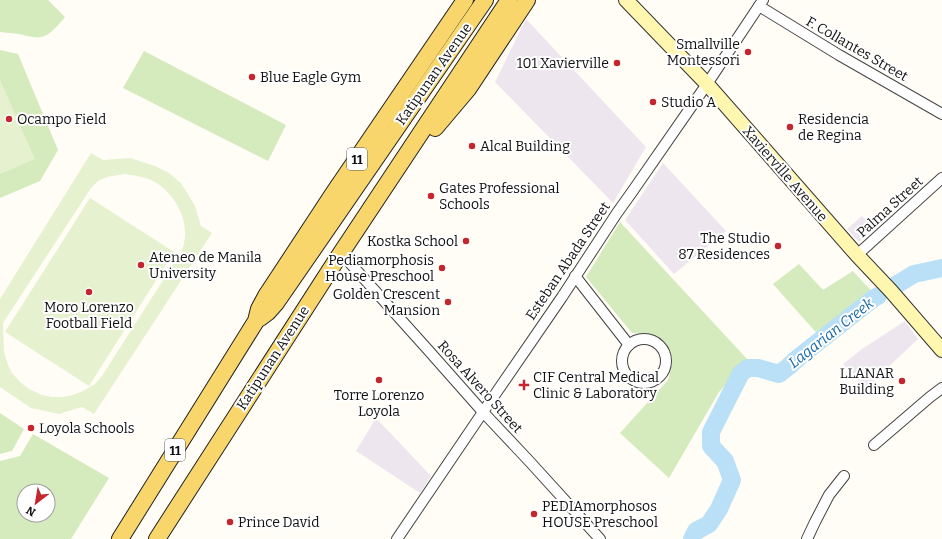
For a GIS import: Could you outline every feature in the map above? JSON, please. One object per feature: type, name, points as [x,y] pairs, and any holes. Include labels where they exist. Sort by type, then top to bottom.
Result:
[{"type":"main road","name":"Katipunan Avenue","points":[[120,539],[256,321],[259,309],[283,270],[465,0]]},
{"type":"main road","name":"Katipunan Avenue","points":[[256,321],[268,312],[276,303],[485,0]]},
{"type":"main road","name":"Katipunan Avenue","points":[[157,539],[340,253],[509,0]]},
{"type":"main road","name":"Katipunan Avenue","points":[[390,178],[468,89],[527,0]]},
{"type":"main road","name":"Xavierville Avenue","points":[[626,0],[707,84],[857,256],[891,291],[942,350]]},
{"type":"street","name":"Esteban Abada Street","points":[[397,539],[616,213],[707,84],[761,3]]},
{"type":"street","name":"F. Collantes Street","points":[[761,3],[839,55],[942,114]]},
{"type":"street","name":"Palma Street","points":[[857,256],[942,178]]},
{"type":"street","name":"Rosa Alvero Street","points":[[340,253],[600,539]]},
{"type":"street","points":[[575,276],[629,345]]},
{"type":"street","points":[[642,339],[656,342],[665,354],[665,369],[661,375],[655,380],[648,382],[641,382],[629,376],[623,364],[623,357],[629,345],[642,339]]},
{"type":"street","points":[[874,445],[942,388]]},
{"type":"street","points":[[807,539],[829,495],[844,476]]},
{"type":"shaded area","points":[[526,19],[646,147],[613,203],[495,82]]},
{"type":"shaded area","points":[[663,163],[726,231],[674,274],[625,220]]},
{"type":"shaded area","points":[[862,216],[874,229],[859,242],[847,229]]},
{"type":"shaded area","points":[[905,321],[918,339],[865,389],[843,364],[862,349]]},
{"type":"shaded area","points":[[376,418],[431,476],[420,493],[356,451]]},
{"type":"green space","points":[[0,0],[48,0],[65,17],[47,35],[40,37],[0,32]]},
{"type":"green space","points":[[0,50],[18,54],[58,150],[40,181],[0,198]]},
{"type":"green space","points":[[144,51],[286,125],[268,161],[123,88]]},
{"type":"green space","name":"Ocampo Field","points":[[0,80],[35,159],[0,174]]},
{"type":"green space","points":[[91,153],[103,160],[130,158],[155,166],[169,173],[181,183],[195,206],[201,226],[212,233],[94,414],[82,407],[59,414],[31,408],[0,387],[0,299]],"holes":[[[125,174],[150,180],[158,184],[170,195],[180,210],[185,226],[183,248],[102,376],[95,384],[81,392],[63,397],[42,395],[29,389],[12,373],[4,352],[3,323],[91,188],[98,181],[107,177]]]},
{"type":"green space","name":"Moro Lorenzo Football Field","points":[[90,198],[174,252],[89,386],[5,332]]},
{"type":"green space","points":[[620,222],[748,360],[719,392],[669,478],[620,433],[668,380],[672,365],[669,351],[660,339],[649,334],[632,333],[586,277]]},
{"type":"green space","points":[[799,264],[823,290],[853,271],[875,295],[821,338],[773,284]]},
{"type":"green space","points":[[0,413],[24,429],[12,451],[0,454]]},
{"type":"green space","points":[[33,434],[109,478],[71,539],[0,539],[0,461],[20,456]]},
{"type":"waterway","name":"Lagarian Creek","points":[[896,285],[914,274],[942,268]]},
{"type":"waterway","name":"Lagarian Creek","points":[[692,539],[696,531],[709,524],[719,509],[732,480],[725,461],[711,446],[711,432],[741,373],[748,368],[758,368],[779,374],[878,296]]},
{"type":"place","name":"Smallville Montessori","points":[[748,52]]},
{"type":"place","name":"101 Xavierville","points":[[617,63]]},
{"type":"place","name":"Blue Eagle Gym","points":[[252,77]]},
{"type":"place","name":"Studio A","points":[[653,102]]},
{"type":"place","name":"Ocampo Field","points":[[9,119]]},
{"type":"place","name":"Residencia de Regina","points":[[790,127]]},
{"type":"place","name":"Alcal Building","points":[[472,146]]},
{"type":"place","name":"Gates Professional Schools","points":[[431,196]]},
{"type":"place","name":"Kostka School","points":[[466,241]]},
{"type":"place","name":"The Studio 87 Residences","points":[[778,246]]},
{"type":"place","name":"Ateneo de Manila University","points":[[141,265]]},
{"type":"place","name":"Pediamorphosis House Preschool","points":[[442,268]]},
{"type":"place","name":"Moro Lorenzo Football Field","points":[[89,292]]},
{"type":"place","name":"Golden Crescent Mansion","points":[[448,302]]},
{"type":"place","name":"Torre Lorenzo Loyola","points":[[379,380]]},
{"type":"place","name":"LLANAR Building","points":[[902,381]]},
{"type":"place","name":"CIF Central Medical Clinic & Laboratory","points":[[524,385]]},
{"type":"place","name":"Loyola Schools","points":[[31,428]]},
{"type":"place","name":"PEDIAmorphosos HOUSE Preschool","points":[[534,514]]},
{"type":"place","name":"Prince David","points":[[230,522]]}]
